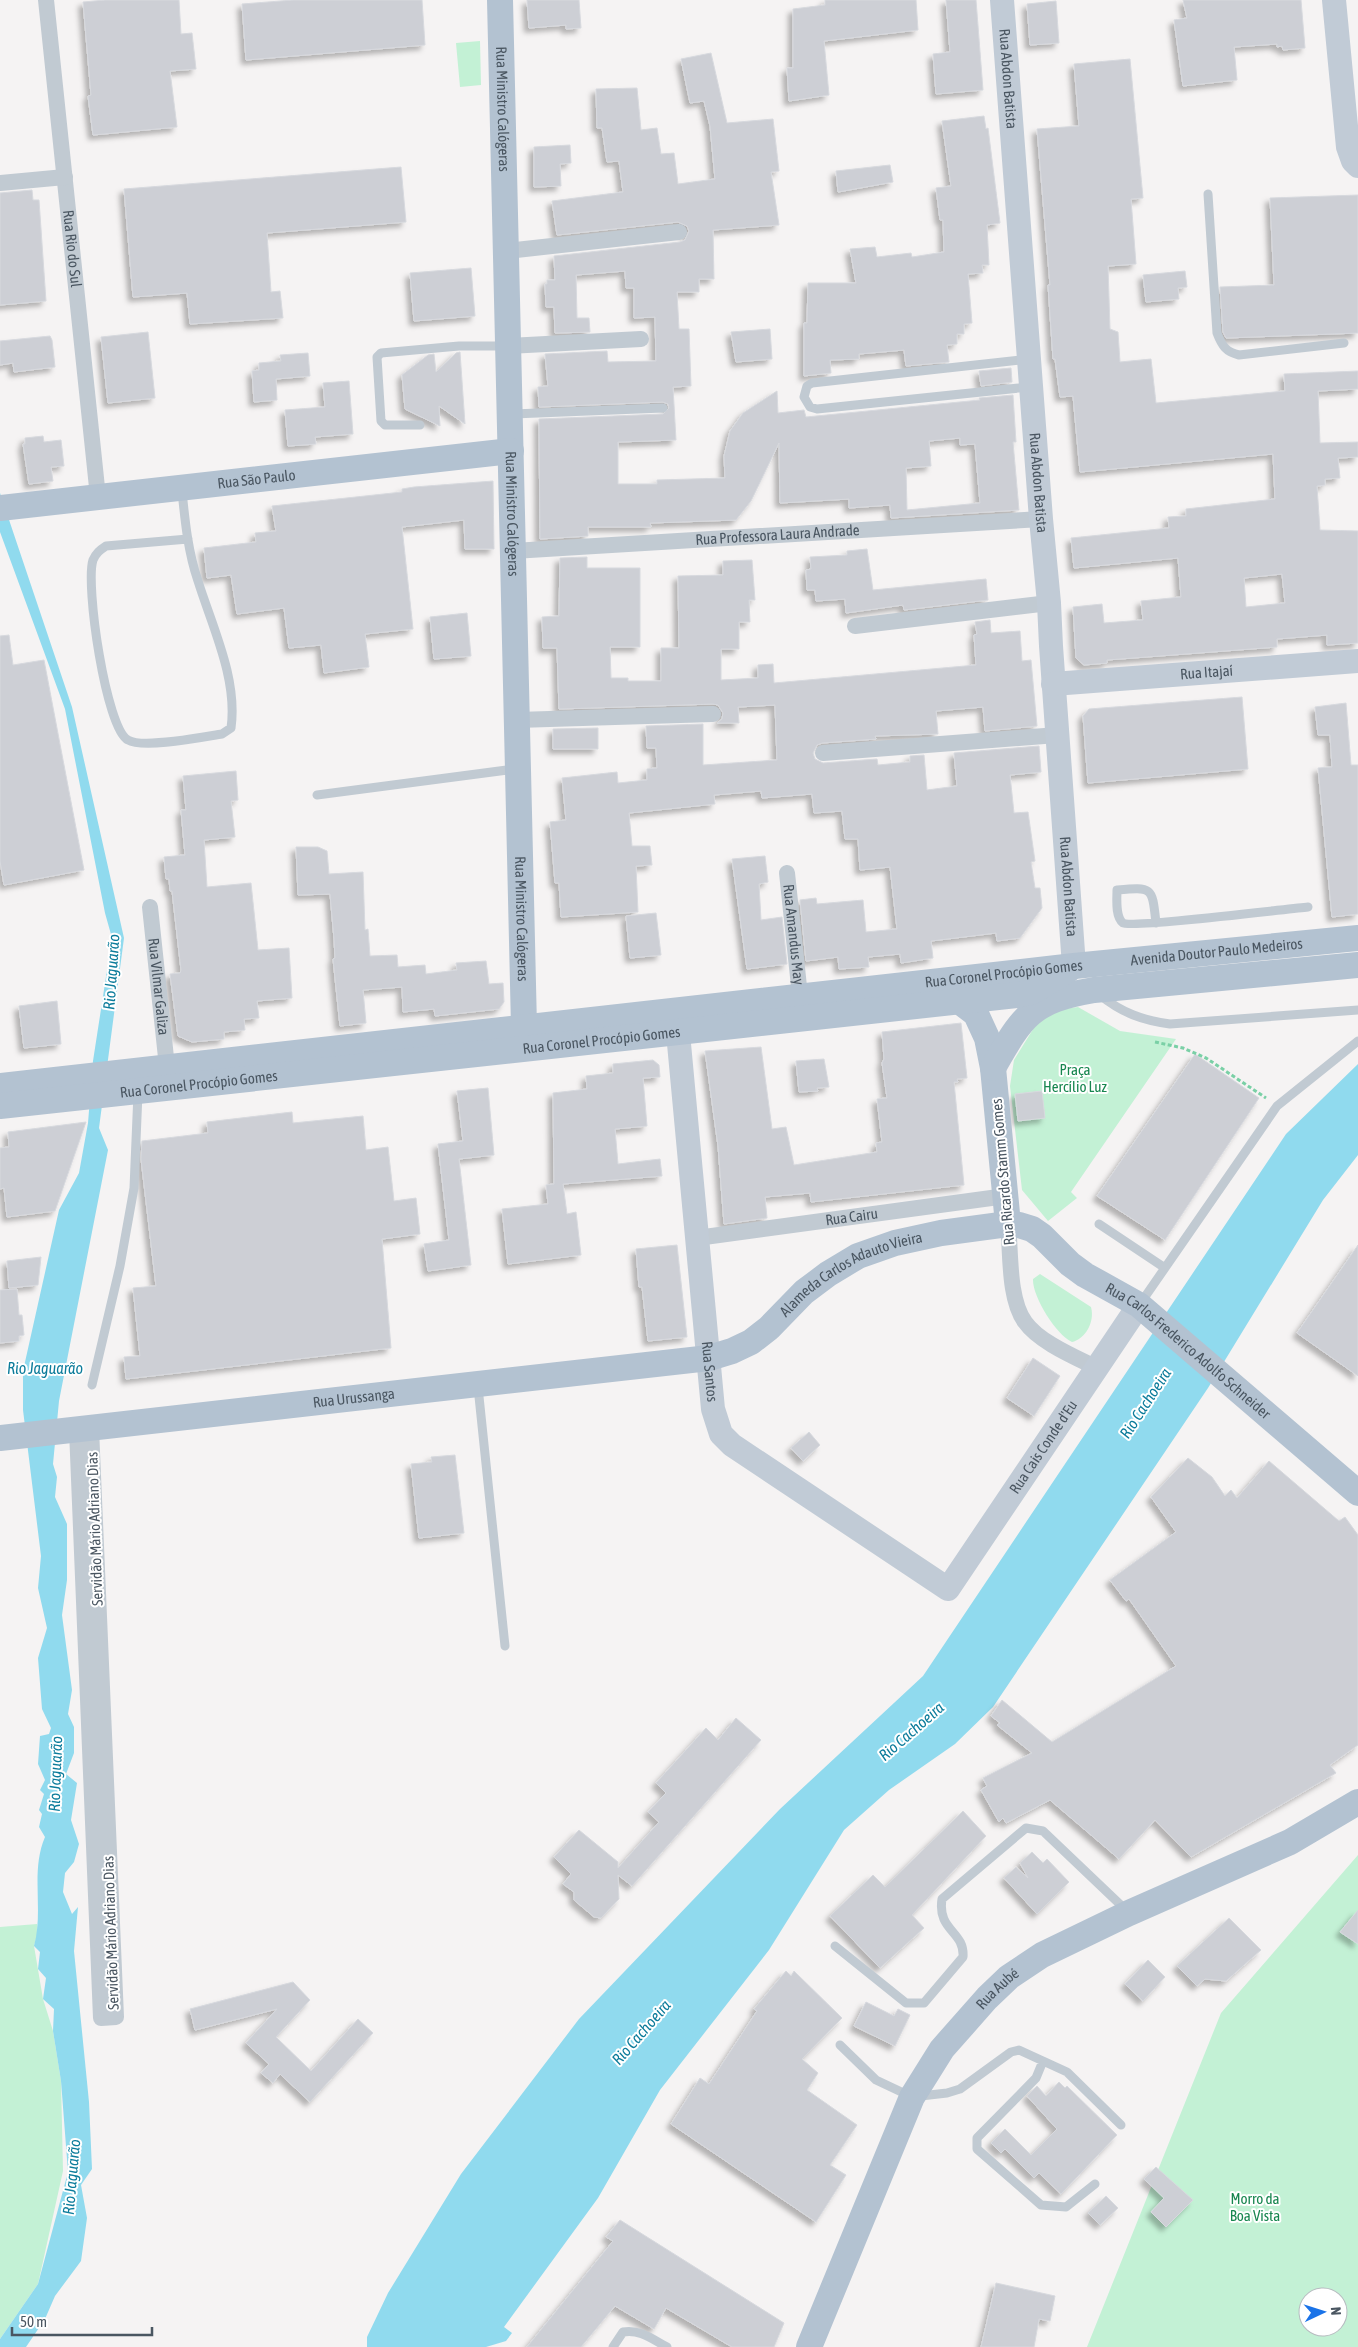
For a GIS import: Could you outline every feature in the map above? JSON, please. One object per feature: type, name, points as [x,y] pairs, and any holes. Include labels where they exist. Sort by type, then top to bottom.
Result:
[{"type":"main road","name":"Rua Ministro Calógeras","points":[[500,0],[524,1027]]},
{"type":"main road","name":"Rua Abdon Batista","points":[[1002,0],[1049,603],[1074,966]]},
{"type":"main road","points":[[1334,0],[1348,147],[1355,164]]},
{"type":"main road","name":"Rua São Paulo","points":[[4,508],[511,451]]},
{"type":"main road","name":"Rua Itajaí","points":[[1054,684],[1358,661]]},
{"type":"main road","name":"Avenida Doutor Paulo Medeiros","points":[[1074,966],[1358,938]]},
{"type":"main road","name":"Avenida Doutor Paulo Medeiros","points":[[1094,990],[1358,965]]},
{"type":"main road","points":[[1074,966],[1079,975],[1094,990]]},
{"type":"main road","name":"Rua Coronel Procópio Gomes","points":[[125,1085],[167,1067],[1074,966]]},
{"type":"main road","name":"Rua Coronel Procópio Gomes","points":[[0,1086],[74,1088],[125,1085],[678,1033],[1031,992],[1074,966]]},
{"type":"main road","points":[[993,1068],[1012,1034],[1029,1013],[1055,998],[1094,990]]},
{"type":"main road","name":"Rua Ricardo Stamm Gomes","points":[[959,1001],[976,1014],[982,1024],[993,1068],[1008,1224]]},
{"type":"main road","name":"Rua Santos","points":[[678,1033],[716,1422],[722,1434],[732,1445],[948,1589]]},
{"type":"main road","name":"Rua Coronel Procópio Gomes","points":[[0,1106],[74,1088]]},
{"type":"main road","name":"Rua Carlos Frederico Adolfo Schneider","points":[[1008,1224],[1019,1224],[1032,1229],[1070,1264],[1145,1309],[1358,1493]]},
{"type":"main road","name":"Alameda Carlos Adauto Vieira","points":[[709,1358],[732,1351],[751,1342],[769,1328],[804,1292],[828,1274],[858,1256],[895,1243],[941,1232],[1008,1224]]},
{"type":"main road","name":"Rua Cais Conde d'Eu","points":[[948,1589],[1097,1368],[1145,1309]]},
{"type":"main road","name":"Rua Urussanga","points":[[9,1437],[709,1358]]},
{"type":"main road","name":"Rua Aubé","points":[[810,2347],[912,2098],[942,2048],[987,1998],[1009,1977],[1042,1955],[1129,1913],[1290,1842],[1358,1802]]},
{"type":"street","name":"Rua Rio do Sul","points":[[46,0],[98,497]]},
{"type":"street","points":[[0,183],[65,177]]},
{"type":"street","points":[[506,251],[679,232]]},
{"type":"street","points":[[508,346],[640,339]]},
{"type":"street","name":"Rua Professora Laura Andrade","points":[[513,551],[1041,519]]},
{"type":"street","points":[[855,626],[1049,603]]},
{"type":"street","points":[[517,720],[713,714]]},
{"type":"street","points":[[824,754],[1057,735]]},
{"type":"street","name":"Rua Amandus May","points":[[787,874],[800,996]]},
{"type":"street","name":"Rua Vilmar Galiza","points":[[150,907],[167,1067]]},
{"type":"street","name":"Rua Cairu","points":[[697,1238],[1006,1196]]},
{"type":"street","name":"Rua Ricardo Stamm Gomes","points":[[1008,1224],[1014,1293],[1017,1308],[1025,1323],[1038,1335],[1097,1368]]},
{"type":"street","name":"Servidão Mário Adriano Dias","points":[[79,1430],[108,2018]]},
{"type":"lane","points":[[1208,194],[1217,333],[1221,345],[1228,352],[1239,356],[1344,343]]},
{"type":"lane","points":[[420,425],[385,425],[381,421],[377,357],[381,353],[459,346],[508,346]]},
{"type":"lane","points":[[1029,359],[812,383],[808,386],[804,397],[810,407],[817,409],[1031,387]]},
{"type":"lane","points":[[510,414],[663,408]]},
{"type":"lane","points":[[182,488],[188,539],[197,579],[223,654],[233,717],[231,728],[222,734],[140,744],[127,740],[118,730],[111,706],[95,628],[90,591],[92,561],[97,552],[106,546],[188,539]]},
{"type":"lane","points":[[318,795],[518,768]]},
{"type":"lane","points":[[1156,923],[1153,897],[1148,890],[1141,888],[1117,890],[1119,917],[1123,923],[1129,925],[1156,923],[1308,907]]},
{"type":"lane","points":[[1094,990],[1128,1014],[1148,1021],[1170,1024],[1358,1010]]},
{"type":"lane","points":[[1145,1309],[1165,1268],[1277,1106],[1358,1040]]},
{"type":"lane","points":[[92,1385],[120,1266],[134,1188],[125,1085]]},
{"type":"lane","points":[[1099,1224],[1165,1268]]},
{"type":"lane","points":[[478,1384],[504,1646]]},
{"type":"lane","points":[[835,1946],[906,2003],[924,2003],[963,1957],[961,1942],[943,1922],[942,1899],[1026,1828],[1042,1831],[1129,1913]]},
{"type":"lane","points":[[840,2044],[876,2080],[912,2098],[947,2093],[960,2089],[1011,2052],[1019,2050],[1067,2072],[1121,2126]]},
{"type":"lane","points":[[1043,2061],[1036,2078],[977,2138],[977,2149],[1041,2205],[1066,2207],[1095,2184]]},
{"type":"lane","points":[[612,2347],[623,2332],[633,2330],[667,2347]]},
{"type":"path","points":[[1155,1042],[1183,1048],[1206,1058],[1277,1106]]},
{"type":"green space","points":[[480,41],[481,85],[460,87],[456,43]]},
{"type":"green space","name":"Praça Hercílio Luz","points":[[1078,1007],[1120,1031],[1176,1039],[1071,1192],[1077,1198],[1048,1221],[1022,1190],[1010,1086],[1014,1060],[1035,1026],[1056,1010]]},
{"type":"green space","points":[[1040,1274],[1091,1307],[1092,1318],[1088,1329],[1077,1340],[1072,1342],[1066,1338],[1059,1332],[1046,1314],[1036,1295],[1034,1286],[1033,1279]]},
{"type":"green space","name":"Morro da Boa Vista","points":[[1358,1855],[1358,2347],[1087,2347],[1221,2013]]},
{"type":"green space","points":[[37,1924],[38,1932],[34,1946],[43,1999],[53,2031],[61,2081],[63,2171],[38,2284],[0,2339],[0,1927]]},
{"type":"water","name":"Rio Jaguarão","points":[[0,493],[72,707],[124,938],[99,1128],[108,1150],[59,1401],[53,1464],[57,1477],[55,1497],[67,1524],[67,1580],[62,1615],[72,1690],[68,1714],[74,1727],[74,1753],[66,1774],[77,1783],[71,1820],[79,1844],[74,1862],[65,1873],[63,1892],[72,1914],[78,1907],[74,1951],[89,2102],[92,2169],[81,2185],[87,2218],[81,2261],[55,2296],[45,2319],[26,2347],[0,2347],[0,2339],[38,2284],[68,2172],[61,2081],[53,2031],[54,2009],[43,1999],[46,1978],[38,1969],[40,1952],[34,1946],[38,1919],[38,1864],[45,1837],[39,1827],[42,1814],[39,1810],[44,1794],[40,1790],[45,1780],[38,1764],[40,1736],[49,1734],[51,1728],[42,1709],[38,1658],[47,1628],[38,1588],[41,1556],[23,1410],[23,1371],[59,1210],[79,1173],[88,1123],[93,1061],[112,938],[105,913],[65,709],[0,532]]},
{"type":"water","name":"Rio Cachoeira","points":[[1358,1064],[1358,1155],[1323,1200],[1208,1388],[993,1707],[955,1744],[889,1790],[844,1830],[769,1950],[660,2090],[598,2198],[504,2327],[512,2333],[506,2341],[486,2347],[367,2347],[367,2337],[388,2293],[461,2174],[579,2019],[780,1809],[923,1676],[1286,1134]]},
{"type":"building","points":[[105,0],[179,0],[181,34],[192,33],[196,69],[170,71],[177,127],[93,135],[88,96],[91,95],[83,2]]},
{"type":"building","points":[[293,0],[422,0],[425,45],[246,60],[242,4]]},
{"type":"building","points":[[527,0],[579,0],[581,28],[566,29],[566,25],[529,28]]},
{"type":"building","points":[[825,0],[916,0],[918,30],[824,41],[829,95],[789,101],[787,68],[793,68],[793,9],[825,5]]},
{"type":"building","points":[[946,0],[976,0],[983,90],[936,94],[933,54],[950,52]]},
{"type":"building","points":[[1183,0],[1301,0],[1305,48],[1283,50],[1282,46],[1277,47],[1277,44],[1234,47],[1237,80],[1183,86],[1174,20],[1187,18]]},
{"type":"building","points":[[1056,1],[1059,43],[1030,45],[1027,4]]},
{"type":"building","points":[[711,53],[727,123],[773,119],[779,171],[771,172],[779,225],[713,230],[714,279],[699,279],[699,292],[677,292],[679,329],[689,329],[691,386],[673,387],[676,440],[618,442],[618,484],[657,484],[657,480],[725,478],[724,456],[730,431],[743,413],[777,391],[778,413],[804,410],[806,417],[1013,395],[1016,442],[1013,442],[1019,510],[891,518],[890,505],[849,508],[849,499],[780,503],[779,443],[751,501],[736,520],[650,523],[651,527],[588,527],[588,536],[540,539],[539,419],[663,414],[669,408],[668,404],[663,402],[539,407],[538,387],[548,386],[545,354],[607,351],[608,362],[656,361],[655,317],[634,318],[634,288],[626,288],[625,271],[576,275],[577,318],[589,318],[590,332],[555,333],[554,307],[546,307],[545,284],[547,284],[547,280],[555,280],[554,256],[685,240],[689,231],[687,226],[678,222],[557,235],[552,201],[623,192],[619,161],[607,162],[602,128],[597,128],[596,89],[637,88],[641,130],[657,128],[661,154],[674,153],[678,184],[715,179],[710,126],[704,101],[690,103],[681,59]],"holes":[[[960,438],[960,445],[975,444],[980,503],[907,510],[906,468],[931,466],[929,441]]]},
{"type":"building","points":[[1130,59],[1143,198],[1131,199],[1136,264],[1108,266],[1110,329],[1118,332],[1120,362],[1151,359],[1156,403],[1285,391],[1284,374],[1358,371],[1358,389],[1318,391],[1320,443],[1358,442],[1358,457],[1338,458],[1340,478],[1325,479],[1325,485],[1317,486],[1320,530],[1358,531],[1358,643],[1327,645],[1327,635],[1277,639],[1277,647],[1107,660],[1107,663],[1084,665],[1076,658],[1073,607],[1102,604],[1104,623],[1143,620],[1141,601],[1181,597],[1178,558],[1074,568],[1071,538],[1169,528],[1168,517],[1186,516],[1186,509],[1275,499],[1273,454],[1080,472],[1073,396],[1060,397],[1055,359],[1053,359],[1048,285],[1050,285],[1037,129],[1079,126],[1074,64]],"holes":[[[1282,574],[1285,603],[1246,607],[1244,578]]]},
{"type":"building","points":[[984,116],[986,129],[988,128],[1000,223],[987,225],[989,265],[982,265],[983,273],[968,274],[972,323],[964,324],[964,334],[957,334],[957,344],[947,345],[949,362],[906,366],[904,350],[859,354],[859,359],[830,360],[831,373],[804,376],[804,323],[807,323],[808,283],[856,283],[850,249],[875,247],[877,257],[911,253],[912,257],[944,252],[943,220],[940,220],[936,188],[951,186],[942,121]]},
{"type":"building","points":[[570,145],[571,163],[560,164],[561,186],[534,187],[534,147]]},
{"type":"building","points":[[890,165],[893,182],[838,192],[836,171]]},
{"type":"building","points":[[401,167],[406,222],[267,233],[271,292],[280,291],[283,318],[190,324],[187,293],[133,297],[124,189]]},
{"type":"building","points":[[32,190],[33,200],[39,200],[46,301],[0,305],[0,193]]},
{"type":"building","points":[[1358,195],[1358,333],[1226,338],[1223,332],[1220,287],[1274,285],[1270,198]]},
{"type":"building","points":[[471,268],[475,316],[414,321],[410,273]]},
{"type":"building","points":[[1185,271],[1187,287],[1178,288],[1179,299],[1146,302],[1143,275]]},
{"type":"building","points":[[770,329],[772,359],[736,362],[731,332]]},
{"type":"building","points":[[148,332],[155,398],[108,403],[101,337]]},
{"type":"building","points":[[50,336],[55,367],[14,372],[13,363],[0,365],[0,341]]},
{"type":"building","points":[[460,352],[465,424],[439,406],[440,426],[405,409],[402,375],[428,355],[434,354],[436,372],[456,353]]},
{"type":"building","points":[[308,353],[310,376],[276,379],[277,400],[254,402],[252,371],[259,370],[259,363],[281,361],[280,355]]},
{"type":"building","points":[[1011,368],[1012,382],[981,386],[979,371]]},
{"type":"building","points":[[349,381],[353,434],[315,437],[316,444],[288,446],[285,410],[325,407],[323,383]]},
{"type":"building","points":[[43,436],[44,442],[61,440],[64,466],[51,467],[53,481],[29,484],[23,444],[25,444],[25,438]]},
{"type":"building","points":[[493,481],[494,549],[465,549],[464,520],[402,527],[413,629],[365,634],[369,667],[324,673],[321,645],[289,648],[284,608],[237,614],[231,575],[207,578],[204,548],[256,542],[255,533],[276,531],[272,506],[402,492],[402,489],[414,487]]},
{"type":"building","points":[[867,549],[873,590],[986,579],[988,600],[904,610],[903,605],[846,613],[845,599],[816,601],[815,590],[807,590],[806,570],[811,569],[810,557],[847,555],[847,551]]},
{"type":"building","points":[[587,557],[587,568],[640,568],[640,647],[610,647],[611,678],[628,678],[628,681],[661,681],[661,648],[679,648],[678,576],[723,575],[723,561],[752,560],[755,600],[749,600],[750,622],[739,622],[739,649],[721,649],[721,680],[758,678],[758,665],[773,664],[774,683],[976,665],[974,635],[977,634],[975,622],[990,620],[991,633],[1020,631],[1022,661],[1031,660],[1037,726],[985,731],[983,707],[936,711],[938,734],[875,736],[876,739],[822,743],[817,745],[813,753],[815,759],[823,763],[877,759],[878,765],[910,762],[910,756],[924,755],[927,790],[957,786],[954,753],[1039,746],[1041,772],[1010,775],[1014,813],[1028,812],[1035,861],[1031,862],[1035,888],[1040,888],[1042,908],[1020,938],[997,941],[996,933],[931,941],[933,958],[901,963],[900,954],[868,957],[869,967],[839,969],[838,957],[806,961],[800,900],[816,898],[817,904],[863,900],[866,932],[897,929],[890,867],[860,870],[858,839],[845,839],[842,811],[814,813],[812,794],[762,798],[761,791],[714,795],[715,804],[629,813],[632,846],[650,846],[652,865],[636,866],[638,912],[561,917],[559,883],[555,883],[550,822],[566,820],[562,778],[617,772],[618,783],[647,780],[647,769],[657,768],[656,748],[647,748],[646,726],[703,724],[703,765],[777,760],[775,705],[738,707],[739,723],[717,723],[722,719],[723,713],[718,705],[713,704],[559,709],[557,648],[543,648],[542,617],[559,616],[560,558]]},
{"type":"building","points":[[467,613],[471,656],[434,659],[430,617]]},
{"type":"building","points":[[9,635],[13,665],[44,660],[84,870],[4,885],[0,861],[0,636]]},
{"type":"building","points":[[1242,697],[1248,769],[1088,783],[1083,716],[1089,709]]},
{"type":"building","points":[[1346,703],[1351,765],[1358,765],[1358,914],[1332,917],[1318,768],[1332,767],[1330,735],[1318,735],[1315,707]]},
{"type":"building","points":[[598,728],[598,749],[553,749],[553,729]]},
{"type":"building","points":[[236,771],[238,800],[231,801],[235,837],[204,840],[207,887],[251,883],[258,950],[289,948],[292,998],[257,1001],[259,1018],[244,1019],[245,1030],[224,1032],[224,1039],[192,1042],[178,1036],[170,974],[180,973],[181,970],[172,891],[170,891],[169,879],[166,879],[164,857],[185,855],[181,810],[186,810],[183,776]]},
{"type":"building","points":[[296,847],[318,847],[327,851],[329,874],[363,872],[365,930],[368,929],[370,956],[397,955],[398,967],[425,965],[426,974],[457,970],[456,963],[486,961],[489,984],[503,983],[504,1002],[499,1009],[435,1016],[434,1009],[403,1012],[402,987],[363,990],[366,1023],[340,1026],[333,959],[335,958],[330,894],[298,895]]},
{"type":"building","points":[[765,856],[768,882],[759,884],[761,920],[782,917],[787,964],[747,969],[732,859]]},
{"type":"building","points":[[656,913],[661,955],[630,958],[626,916]]},
{"type":"building","points":[[57,1001],[61,1044],[24,1048],[19,1006]]},
{"type":"building","points":[[961,1023],[967,1078],[957,1079],[958,1082],[954,1082],[964,1185],[811,1202],[810,1193],[765,1197],[767,1218],[724,1224],[718,1146],[705,1051],[761,1047],[772,1129],[786,1127],[794,1165],[877,1152],[876,1143],[882,1142],[877,1099],[887,1098],[882,1063],[884,1059],[882,1032]]},
{"type":"building","points":[[1195,1054],[1259,1098],[1165,1240],[1097,1196]]},
{"type":"building","points":[[824,1059],[829,1087],[817,1088],[818,1091],[799,1092],[796,1061]]},
{"type":"building","points":[[653,1060],[659,1065],[660,1077],[643,1078],[647,1126],[615,1129],[618,1164],[660,1159],[662,1176],[563,1184],[567,1214],[576,1212],[581,1255],[508,1264],[502,1209],[548,1204],[546,1185],[554,1184],[553,1093],[587,1089],[586,1076],[613,1073],[613,1064]]},
{"type":"building","points":[[488,1088],[494,1155],[459,1159],[471,1265],[428,1271],[424,1244],[449,1240],[438,1144],[463,1141],[457,1091]]},
{"type":"building","points":[[1042,1091],[1045,1118],[1018,1121],[1015,1094]]},
{"type":"building","points":[[292,1112],[293,1123],[363,1116],[366,1150],[388,1147],[394,1201],[416,1198],[420,1234],[382,1239],[391,1348],[126,1379],[124,1357],[140,1356],[133,1288],[156,1286],[141,1159],[142,1141],[208,1133],[207,1122]]},
{"type":"building","points":[[86,1122],[55,1211],[7,1217],[4,1188],[0,1189],[0,1148],[9,1147],[8,1132]]},
{"type":"building","points":[[677,1245],[687,1337],[648,1341],[642,1287],[639,1287],[636,1249]]},
{"type":"building","points":[[1358,1245],[1358,1376],[1297,1333]]},
{"type":"building","points":[[41,1257],[38,1285],[9,1288],[7,1261]]},
{"type":"building","points":[[17,1289],[19,1315],[22,1315],[24,1335],[19,1336],[19,1341],[0,1343],[0,1290]]},
{"type":"building","points":[[1033,1358],[1060,1376],[1034,1416],[1007,1398]]},
{"type":"building","points":[[809,1432],[820,1445],[803,1461],[791,1448]]},
{"type":"building","points":[[455,1455],[464,1533],[419,1538],[411,1464],[432,1462],[431,1457]]},
{"type":"building","points":[[1188,1458],[1212,1477],[1225,1496],[1231,1490],[1237,1498],[1269,1461],[1339,1521],[1345,1517],[1358,1535],[1358,1745],[1330,1765],[1336,1773],[1191,1857],[1155,1820],[1119,1859],[1050,1800],[1006,1823],[1003,1818],[999,1822],[981,1790],[987,1786],[983,1778],[1032,1753],[997,1725],[1000,1723],[991,1716],[1002,1700],[1052,1742],[1176,1666],[1129,1599],[1126,1601],[1110,1580],[1176,1532],[1151,1497]]},
{"type":"building","points":[[736,1718],[761,1740],[632,1886],[618,1875],[619,1899],[601,1918],[594,1917],[574,1900],[574,1892],[563,1884],[571,1874],[554,1857],[579,1830],[618,1862],[618,1868],[659,1822],[648,1812],[666,1793],[656,1783],[706,1728],[718,1740]]},
{"type":"building","points":[[963,1811],[986,1836],[912,1915],[924,1928],[880,1968],[830,1916],[873,1875],[885,1887]]},
{"type":"building","points":[[1032,1852],[1043,1863],[1047,1859],[1069,1882],[1037,1914],[1004,1878],[1016,1867],[1028,1878],[1020,1863]]},
{"type":"building","points":[[1358,1910],[1358,1944],[1340,1932]]},
{"type":"building","points":[[1229,1918],[1261,1950],[1226,1981],[1205,1979],[1197,1986],[1177,1966]]},
{"type":"building","points":[[1148,1960],[1165,1977],[1143,2001],[1125,1984]]},
{"type":"building","points":[[786,1971],[791,1976],[794,1971],[842,2018],[802,2059],[818,2073],[807,2090],[857,2125],[830,2165],[846,2175],[816,2222],[671,2124],[700,2078],[709,2084],[757,2011],[754,2009]]},
{"type":"building","points":[[293,1982],[310,2000],[276,2037],[311,2071],[358,2019],[373,2033],[310,2102],[280,2074],[273,2083],[261,2073],[269,2064],[246,2043],[277,2009],[195,2030],[190,2009]]},
{"type":"building","points":[[866,2002],[894,2016],[898,2009],[910,2015],[895,2046],[854,2026]]},
{"type":"building","points":[[1059,2082],[1065,2088],[1067,2086],[1117,2135],[1061,2194],[1039,2173],[1034,2178],[1005,2149],[1001,2153],[991,2143],[1005,2129],[1031,2155],[1057,2129],[1027,2096],[1037,2086],[1046,2096]]},
{"type":"building","points":[[1156,2167],[1193,2200],[1166,2227],[1151,2212],[1164,2198],[1144,2179]]},
{"type":"building","points":[[1106,2196],[1118,2208],[1100,2225],[1088,2213]]},
{"type":"building","points":[[620,2220],[784,2323],[774,2347],[732,2347],[666,2308],[654,2329],[615,2306],[581,2347],[527,2347],[613,2241],[606,2237]]},
{"type":"building","points":[[996,2283],[1055,2296],[1050,2321],[1039,2319],[1034,2347],[981,2347]]}]
